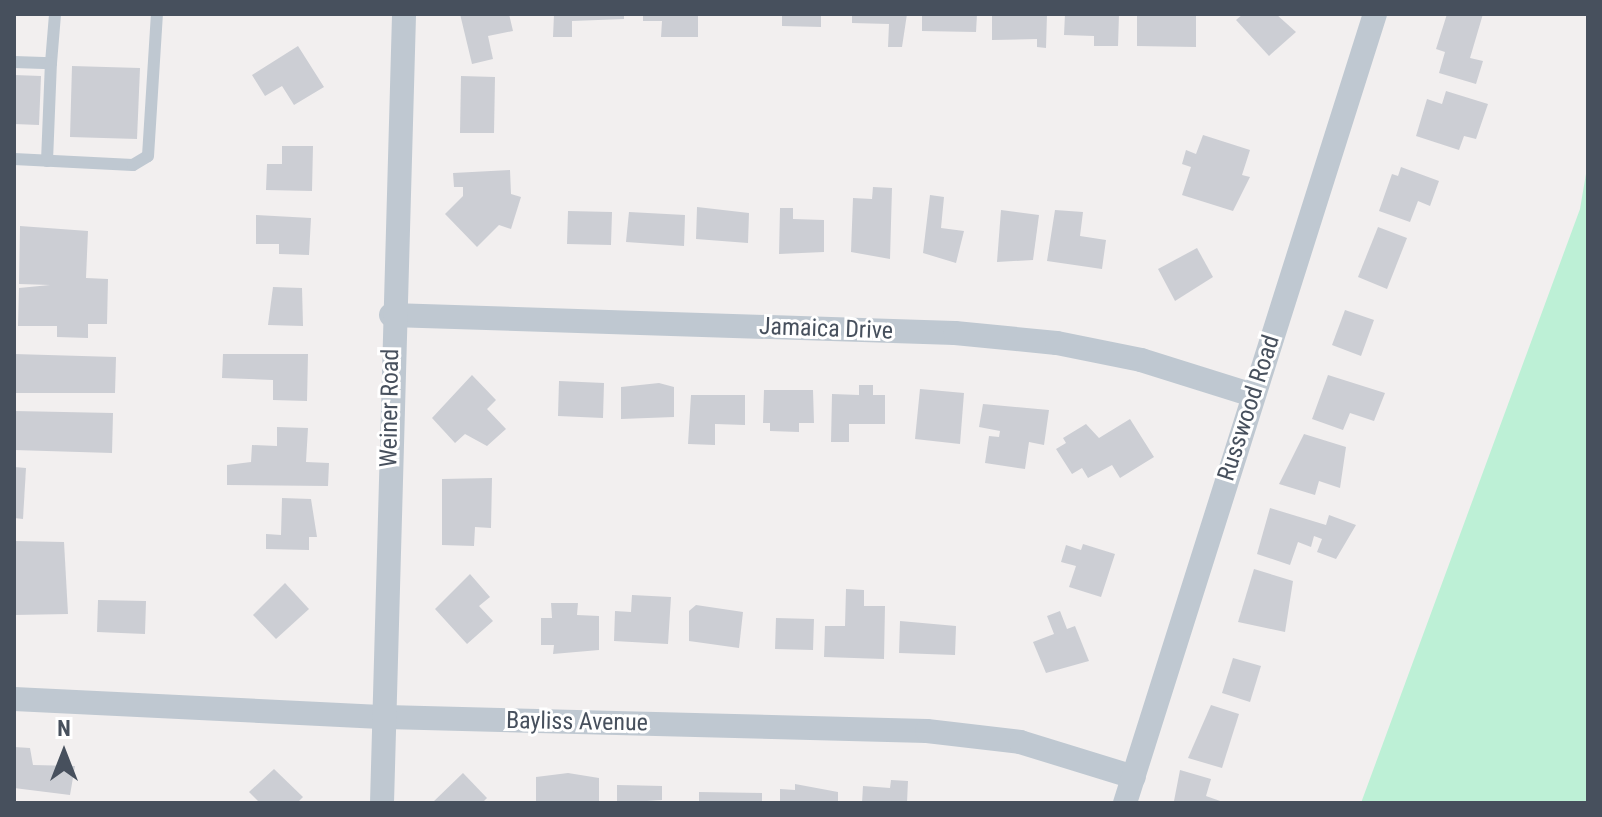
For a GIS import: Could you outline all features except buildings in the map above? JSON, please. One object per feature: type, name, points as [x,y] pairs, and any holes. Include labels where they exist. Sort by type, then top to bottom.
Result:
[{"type":"street","name":"Weiner Road","points":[[382,803],[386,717],[391,315],[404,14]]},
{"type":"street","name":"Russwood Road","points":[[1125,803],[1375,14]]},
{"type":"street","name":"Jamaica Drive","points":[[391,315],[955,333],[1113,354],[1253,395]]},
{"type":"street","name":"Bayliss Avenue","points":[[14,699],[386,717],[927,731],[1020,742],[1134,777]]},
{"type":"lane","points":[[47,161],[55,14]]},
{"type":"lane","points":[[14,159],[133,165],[148,156],[157,14]]},
{"type":"lane","points":[[14,62],[51,63]]},
{"type":"green space","points":[[1588,162],[1588,803],[1361,803],[1580,209]]}]
